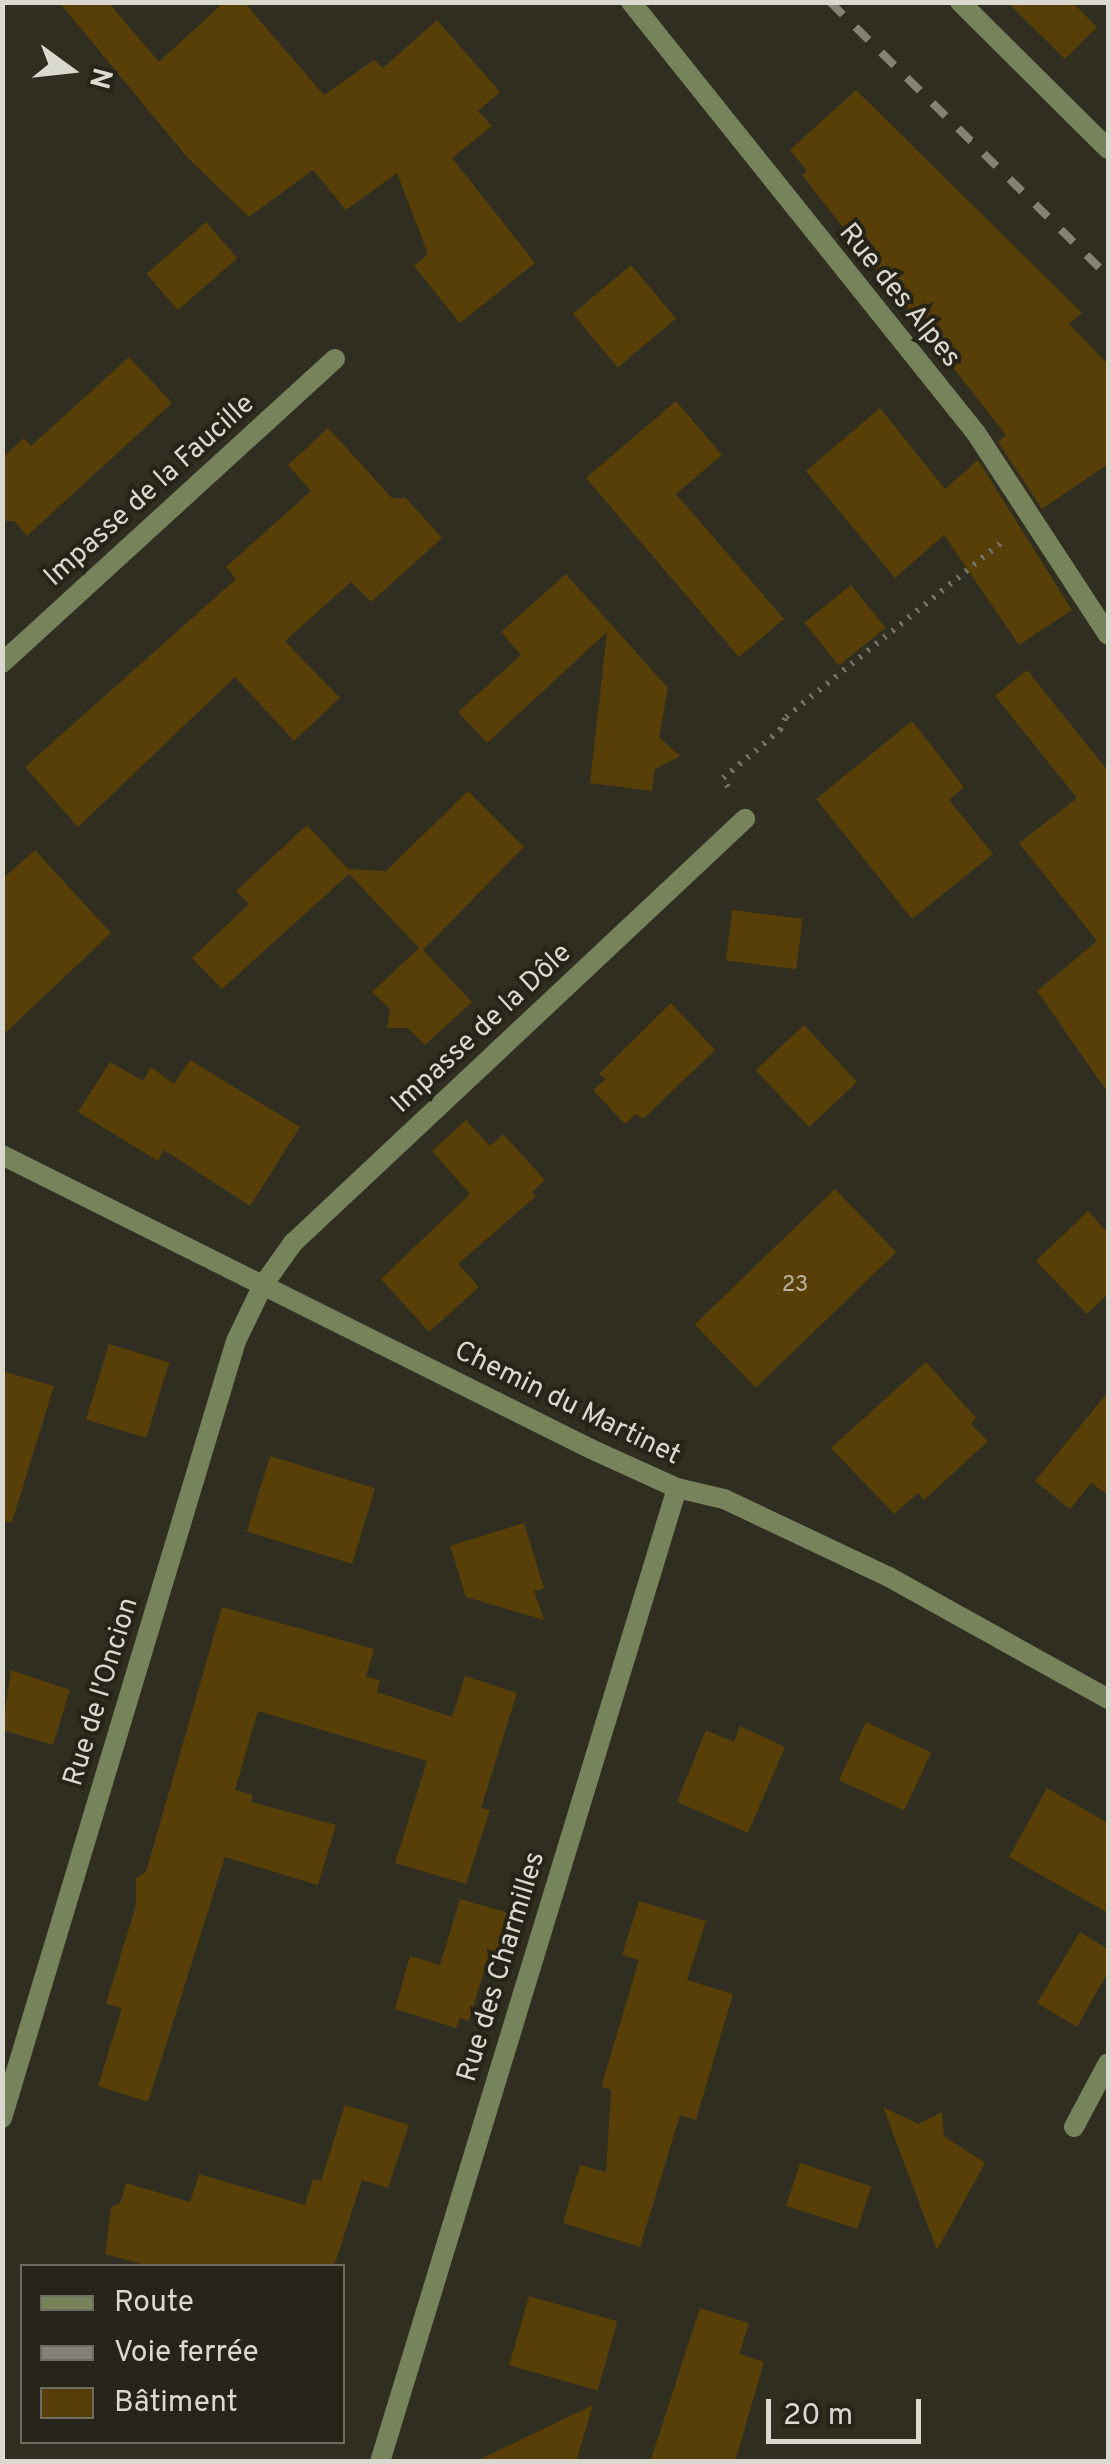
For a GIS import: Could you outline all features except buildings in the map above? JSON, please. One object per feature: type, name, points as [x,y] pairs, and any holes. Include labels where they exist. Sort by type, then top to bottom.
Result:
[{"type":"street","name":"Rue des Alpes","points":[[631,2],[976,433],[1108,635]]},
{"type":"street","points":[[960,2],[1108,149]]},
{"type":"street","name":"Impasse de la Faucille","points":[[2,663],[335,359]]},
{"type":"street","name":"Impasse de la Dôle","points":[[263,1285],[292,1244],[745,819]]},
{"type":"street","name":"Chemin du Martinet","points":[[2,1155],[677,1488],[724,1499],[889,1577],[1108,1699]]},
{"type":"street","name":"Rue de l'Oncion","points":[[2,2118],[236,1341],[263,1285]]},
{"type":"street","name":"Rue des Charmilles","points":[[380,2462],[677,1488]]},
{"type":"street","points":[[1074,2127],[1108,2063]]},
{"type":"path","points":[[724,778],[780,730],[786,717],[915,618],[943,585],[1034,519]]},
{"type":"railway","points":[[830,2],[1108,276]]}]
